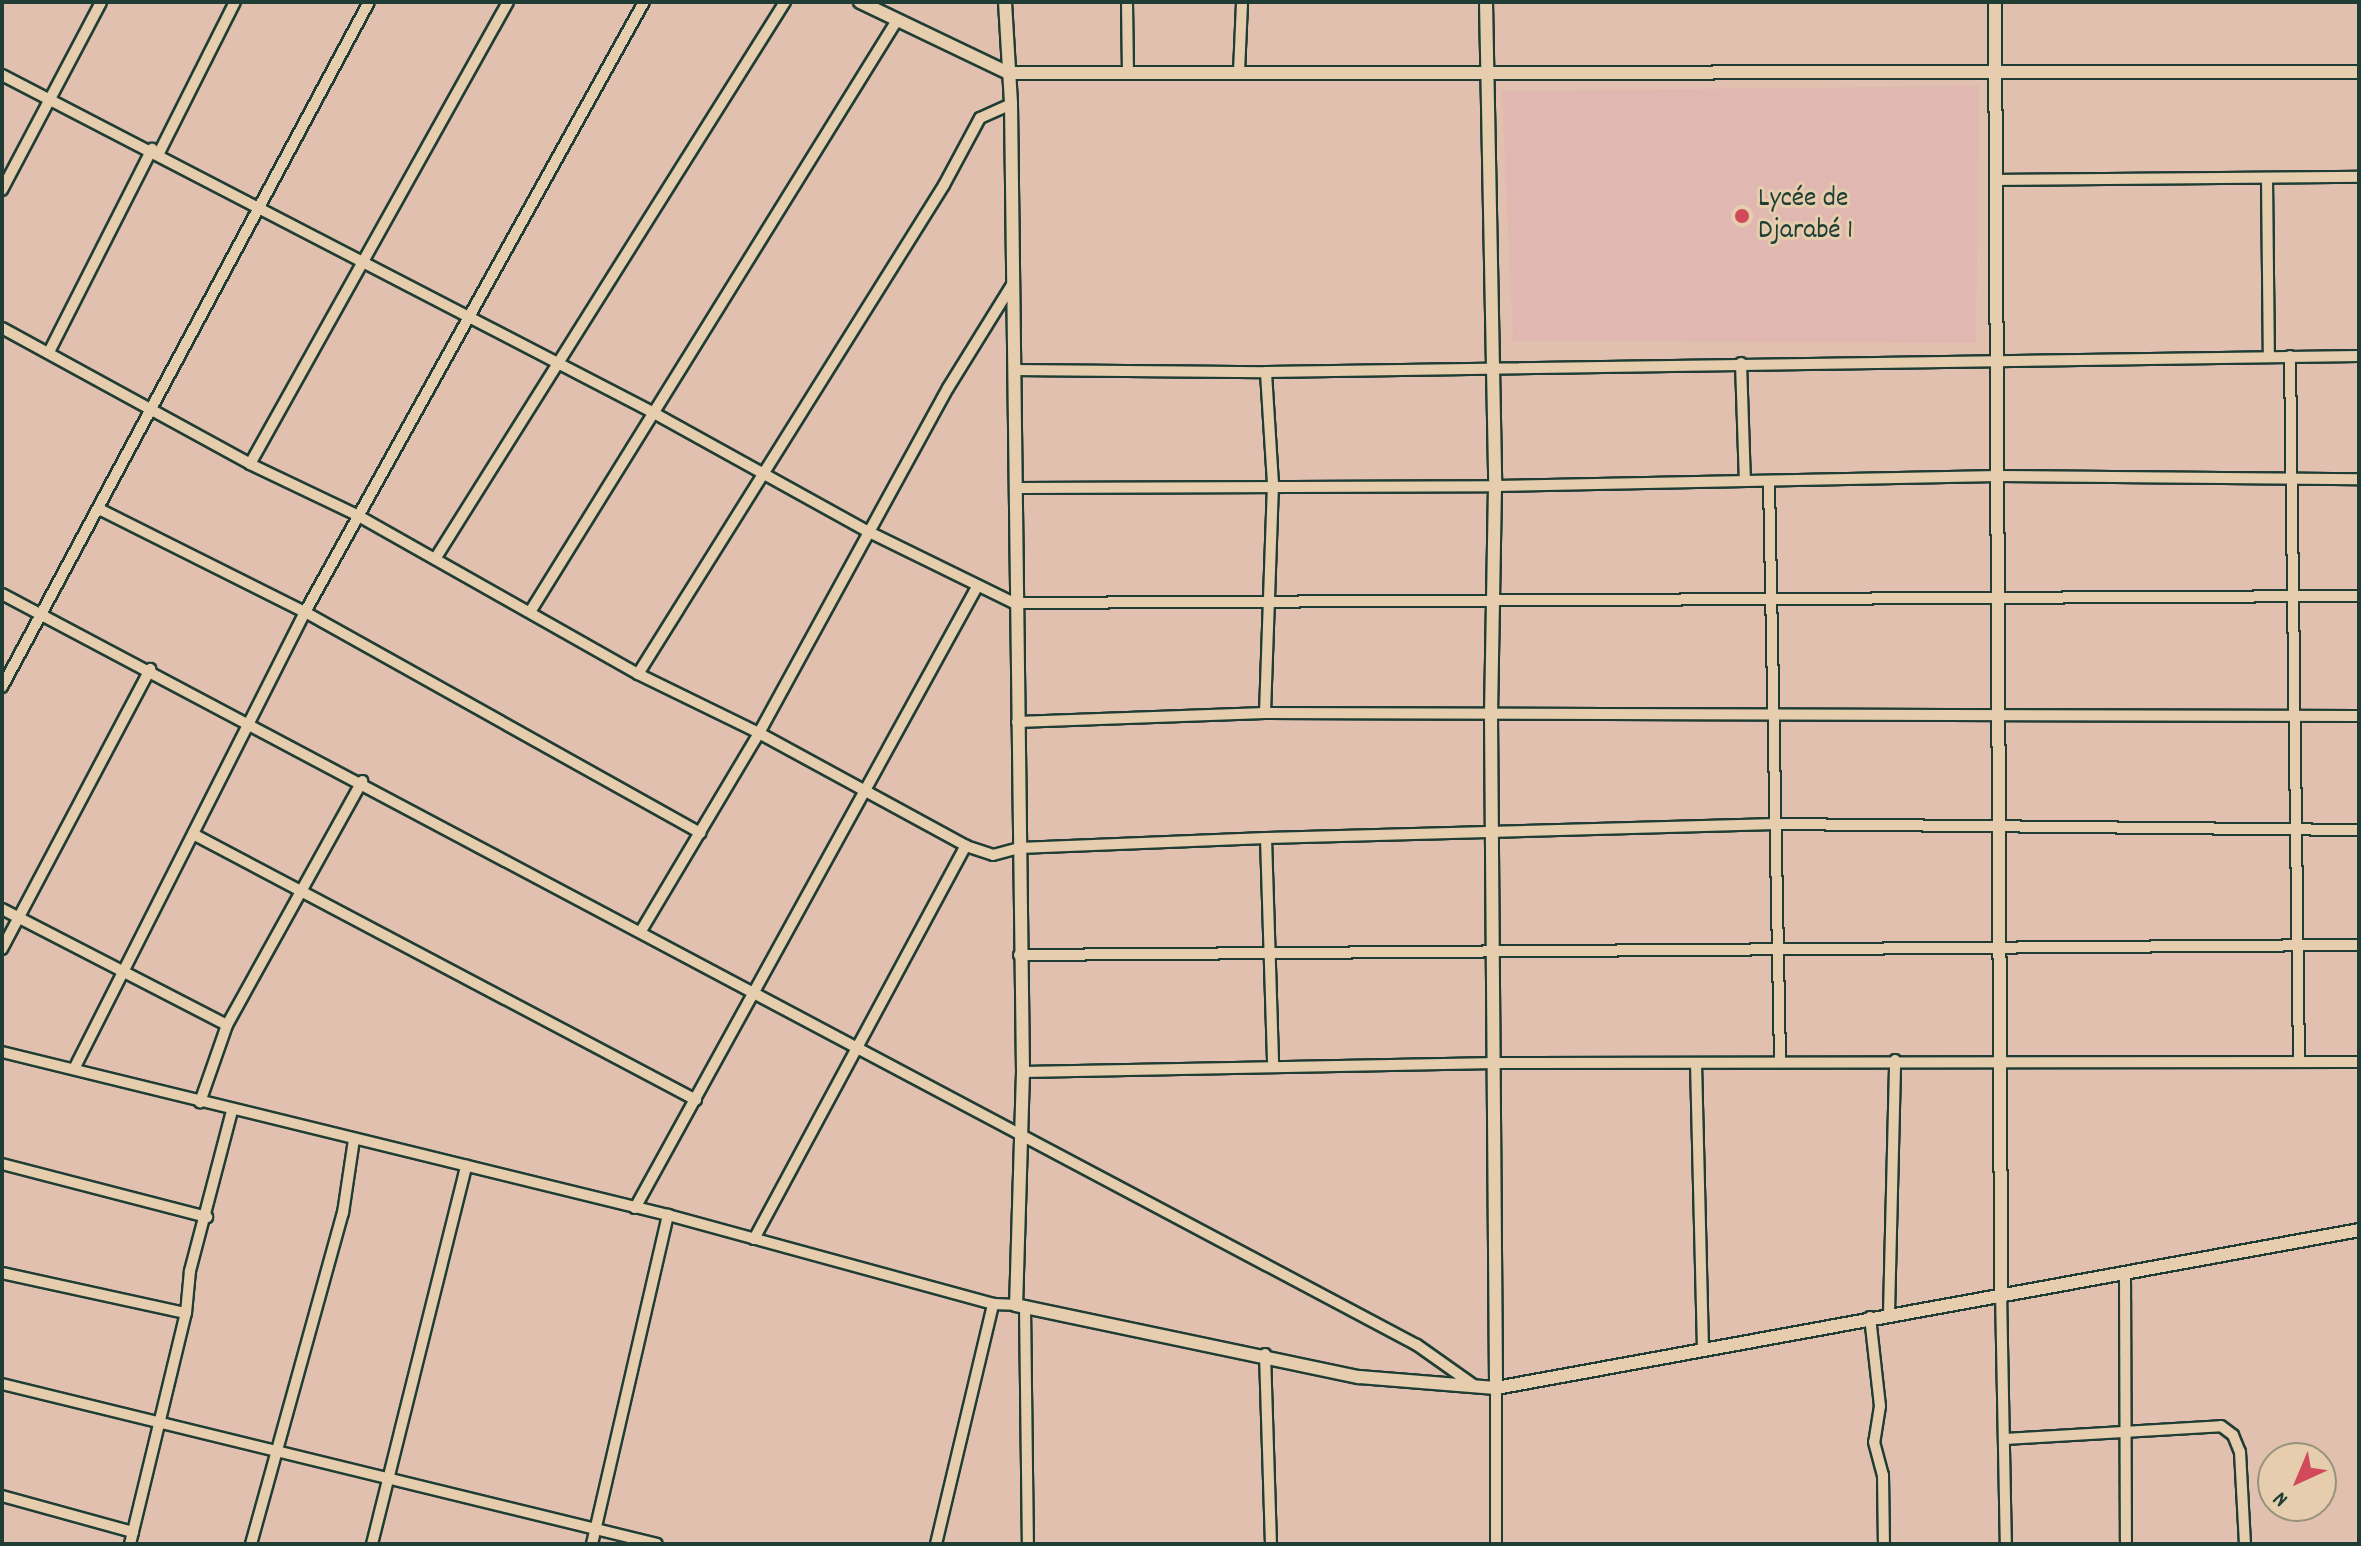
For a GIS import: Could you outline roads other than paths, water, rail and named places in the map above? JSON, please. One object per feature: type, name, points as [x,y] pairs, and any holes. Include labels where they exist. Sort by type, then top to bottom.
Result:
[{"type":"street","points":[[2,190],[101,2]]},
{"type":"street","points":[[49,352],[235,2]]},
{"type":"street","points":[[2,687],[260,211],[369,2]]},
{"type":"street","points":[[250,464],[508,2]]},
{"type":"street","points":[[74,1069],[125,975],[305,612],[644,2]]},
{"type":"street","points":[[435,559],[785,2]]},
{"type":"street","points":[[860,2],[896,22],[1008,73],[2359,72]]},
{"type":"street","points":[[1005,2],[1011,104],[1017,488],[1014,603],[1023,1072],[1021,1306],[1028,1544]]},
{"type":"street","points":[[1127,2],[1128,72]]},
{"type":"street","points":[[1239,72],[1242,2]]},
{"type":"street","points":[[1486,2],[1489,369],[1495,486],[1491,716],[1496,949],[1496,1544]]},
{"type":"street","points":[[1995,2],[2002,947],[2001,1292],[2006,1544]]},
{"type":"street","points":[[530,612],[896,22]]},
{"type":"street","points":[[2,75],[156,151],[260,211],[364,260],[468,318],[654,413],[869,532],[1014,603],[1268,598],[1492,603],[1999,595],[2359,596]]},
{"type":"street","points":[[638,674],[765,474],[980,118],[1011,104]]},
{"type":"street","points":[[1996,180],[2359,177]]},
{"type":"street","points":[[2267,178],[2269,355]]},
{"type":"street","points":[[641,931],[759,733],[869,532],[1013,283]]},
{"type":"street","points":[[2,328],[250,464],[357,515],[638,674],[759,733],[966,846],[993,855],[1019,848],[1266,838],[1776,824],[2001,830],[2359,830]]},
{"type":"street","points":[[2290,356],[2297,830],[2294,944],[2299,1062]]},
{"type":"street","points":[[1014,370],[1266,372],[2359,356]]},
{"type":"street","points":[[1741,363],[1745,481]]},
{"type":"street","points":[[1265,713],[1273,484],[1266,372]]},
{"type":"street","points":[[1017,488],[1273,484],[1495,486],[1998,476],[2359,479]]},
{"type":"street","points":[[1769,481],[1781,946],[1780,1061]]},
{"type":"street","points":[[99,509],[305,612],[701,833]]},
{"type":"street","points":[[635,1208],[868,792],[977,587]]},
{"type":"street","points":[[2,594],[362,781],[757,993],[858,1051],[1023,1134],[1169,1217],[1417,1345],[1476,1387]]},
{"type":"street","points":[[2,949],[150,669]]},
{"type":"street","points":[[1017,722],[1265,713],[2359,716]]},
{"type":"street","points":[[200,1102],[227,1025],[362,781]]},
{"type":"street","points":[[193,834],[696,1100]]},
{"type":"street","points":[[1266,838],[1273,1066]]},
{"type":"street","points":[[754,1239],[966,846]]},
{"type":"street","points":[[2,909],[227,1025]]},
{"type":"street","points":[[1019,955],[1781,946],[2359,945]]},
{"type":"street","points":[[2,1052],[232,1111],[668,1215],[993,1304],[1021,1306],[1265,1354],[1359,1377],[1476,1387],[1496,1388],[2001,1292],[2125,1274],[2359,1230]]},
{"type":"street","points":[[1023,1072],[1273,1066],[1895,1060],[2359,1062]]},
{"type":"street","points":[[1889,1313],[1895,1060]]},
{"type":"street","points":[[1696,1063],[1703,1351]]},
{"type":"street","points":[[130,1544],[186,1313],[190,1271],[207,1217],[232,1111]]},
{"type":"street","points":[[251,1544],[343,1213],[354,1139]]},
{"type":"street","points":[[2,1164],[207,1217]]},
{"type":"street","points":[[372,1544],[466,1166]]},
{"type":"street","points":[[592,1544],[668,1215]]},
{"type":"street","points":[[2,1273],[186,1313]]},
{"type":"street","points":[[2125,1274],[2128,1430],[2126,1544]]},
{"type":"street","points":[[936,1544],[993,1304]]},
{"type":"street","points":[[1870,1317],[1880,1406],[1874,1442],[1883,1475],[1884,1544]]},
{"type":"street","points":[[1265,1354],[1271,1544]]},
{"type":"street","points":[[2,1384],[657,1544]]},
{"type":"street","points":[[2005,1439],[2221,1426],[2233,1435],[2240,1452],[2245,1544]]},
{"type":"street","points":[[2,1496],[133,1532]]},
{"type":"place","name":"Lycée de Djarabé 1","points":[[1742,216]]}]
